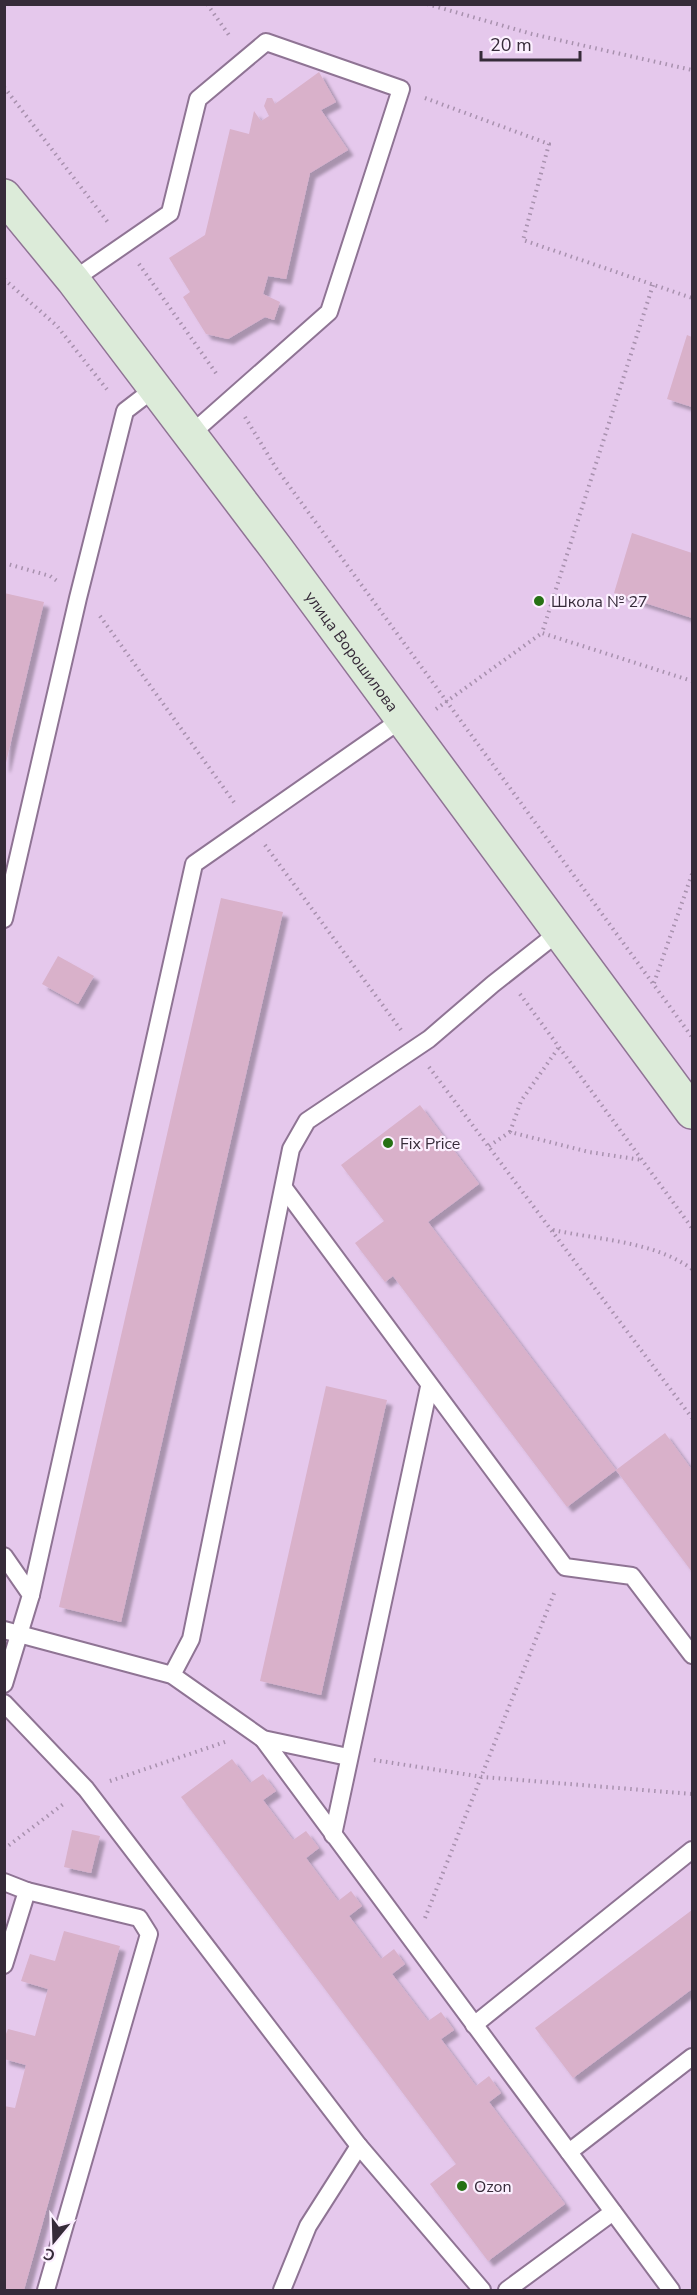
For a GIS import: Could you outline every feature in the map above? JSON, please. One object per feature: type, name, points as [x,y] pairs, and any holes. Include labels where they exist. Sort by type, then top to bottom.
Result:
[{"type":"main road","name":"улица Ворошилова","points":[[4,196],[73,280],[190,434],[693,1112]]},
{"type":"lane","points":[[73,280],[170,213],[198,99],[266,42],[401,89],[329,312],[190,434]]},
{"type":"lane","points":[[4,919],[78,598],[125,411],[155,388]]},
{"type":"lane","points":[[4,1684],[12,1632],[31,1595],[194,864],[402,718]]},
{"type":"lane","points":[[172,1675],[191,1639],[291,1149],[307,1121],[415,1049],[559,932]]},
{"type":"lane","points":[[284,1188],[429,1387],[565,1567],[632,1576],[693,1655]]},
{"type":"lane","points":[[333,1834],[429,1387]]},
{"type":"lane","points":[[4,1556],[31,1595]]},
{"type":"lane","points":[[12,1632],[172,1675],[263,1739],[671,2290]]},
{"type":"lane","points":[[4,1703],[86,1789],[359,2145],[482,2290]]},
{"type":"lane","points":[[263,1739],[348,1756]]},
{"type":"lane","points":[[474,2025],[693,1850]]},
{"type":"lane","points":[[4,1882],[27,1891],[139,1918],[149,1934],[46,2290]]},
{"type":"lane","points":[[4,1965],[27,1891]]},
{"type":"lane","points":[[569,2152],[693,2057]]},
{"type":"lane","points":[[282,2290],[308,2226],[359,2145]]},
{"type":"lane","points":[[507,2290],[614,2212]]},
{"type":"path","points":[[207,4],[246,59]]},
{"type":"path","points":[[428,4],[532,34],[693,69]]},
{"type":"path","points":[[4,87],[124,243],[233,396],[276,468],[693,1036]]},
{"type":"path","points":[[401,89],[549,144],[523,240],[693,298]]},
{"type":"path","points":[[4,279],[57,326],[125,411]]},
{"type":"path","points":[[653,285],[542,633],[693,681]]},
{"type":"path","points":[[4,563],[51,576],[98,614],[415,1049],[693,1418]]},
{"type":"path","points":[[654,984],[693,874]]},
{"type":"path","points":[[505,974],[693,1228]]},
{"type":"path","points":[[489,1146],[510,1132],[521,1101],[559,1047]]},
{"type":"path","points":[[510,1132],[589,1152],[643,1161]]},
{"type":"path","points":[[551,1230],[654,1250],[678,1259],[693,1269]]},
{"type":"path","points":[[414,1944],[483,1777],[565,1567]]},
{"type":"path","points":[[4,1849],[49,1813],[86,1789],[226,1742],[263,1739]]},
{"type":"path","points":[[348,1756],[483,1777],[693,1794]]},
{"type":"building","points":[[319,72],[336,102],[321,110],[348,150],[310,173],[286,279],[268,276],[263,294],[280,302],[274,320],[265,317],[228,339],[206,334],[183,297],[190,292],[169,258],[205,235],[230,129],[249,134],[254,111],[261,121],[269,116],[264,106],[267,98],[272,98],[275,104]]},
{"type":"building","points":[[687,335],[692,337],[692,407],[667,399]]},
{"type":"building","points":[[632,533],[692,553],[692,618],[614,593]]},
{"type":"building","points":[[4,593],[44,602],[5,767],[4,767]]},
{"type":"building","points":[[221,898],[283,912],[121,1622],[59,1607]]},
{"type":"building","points":[[58,956],[94,976],[78,1004],[42,984]]},
{"type":"building","points":[[420,1105],[479,1184],[428,1222],[616,1470],[567,1507],[393,1276],[385,1282],[355,1243],[384,1221],[341,1165]]},
{"type":"building","points":[[326,1386],[387,1400],[321,1695],[260,1681]]},
{"type":"building","points":[[665,1433],[692,1470],[692,1572],[616,1470]]},
{"type":"building","points":[[232,1759],[250,1783],[263,1774],[276,1791],[263,1800],[293,1840],[306,1831],[319,1848],[306,1858],[338,1901],[351,1891],[362,1906],[349,1916],[381,1959],[394,1949],[405,1964],[392,1974],[428,2021],[441,2012],[454,2030],[441,2039],[476,2086],[489,2076],[501,2093],[489,2102],[565,2204],[488,2261],[430,2184],[456,2164],[181,1797]]},
{"type":"building","points":[[72,1830],[100,1836],[91,1873],[64,1867]]},
{"type":"building","points":[[692,1910],[692,1989],[573,2078],[535,2028]]},
{"type":"building","points":[[64,1931],[120,1946],[24,2290],[4,2290],[4,2106],[15,2108],[26,2065],[4,2059],[4,2039],[8,2029],[35,2036],[48,1989],[21,1981],[30,1954],[55,1961]]},
{"type":"place","name":"Школа № 27","points":[[539,601]]},
{"type":"place","name":"Fix Price","points":[[388,1143]]},
{"type":"place","name":"Ozon","points":[[462,2186]]}]
